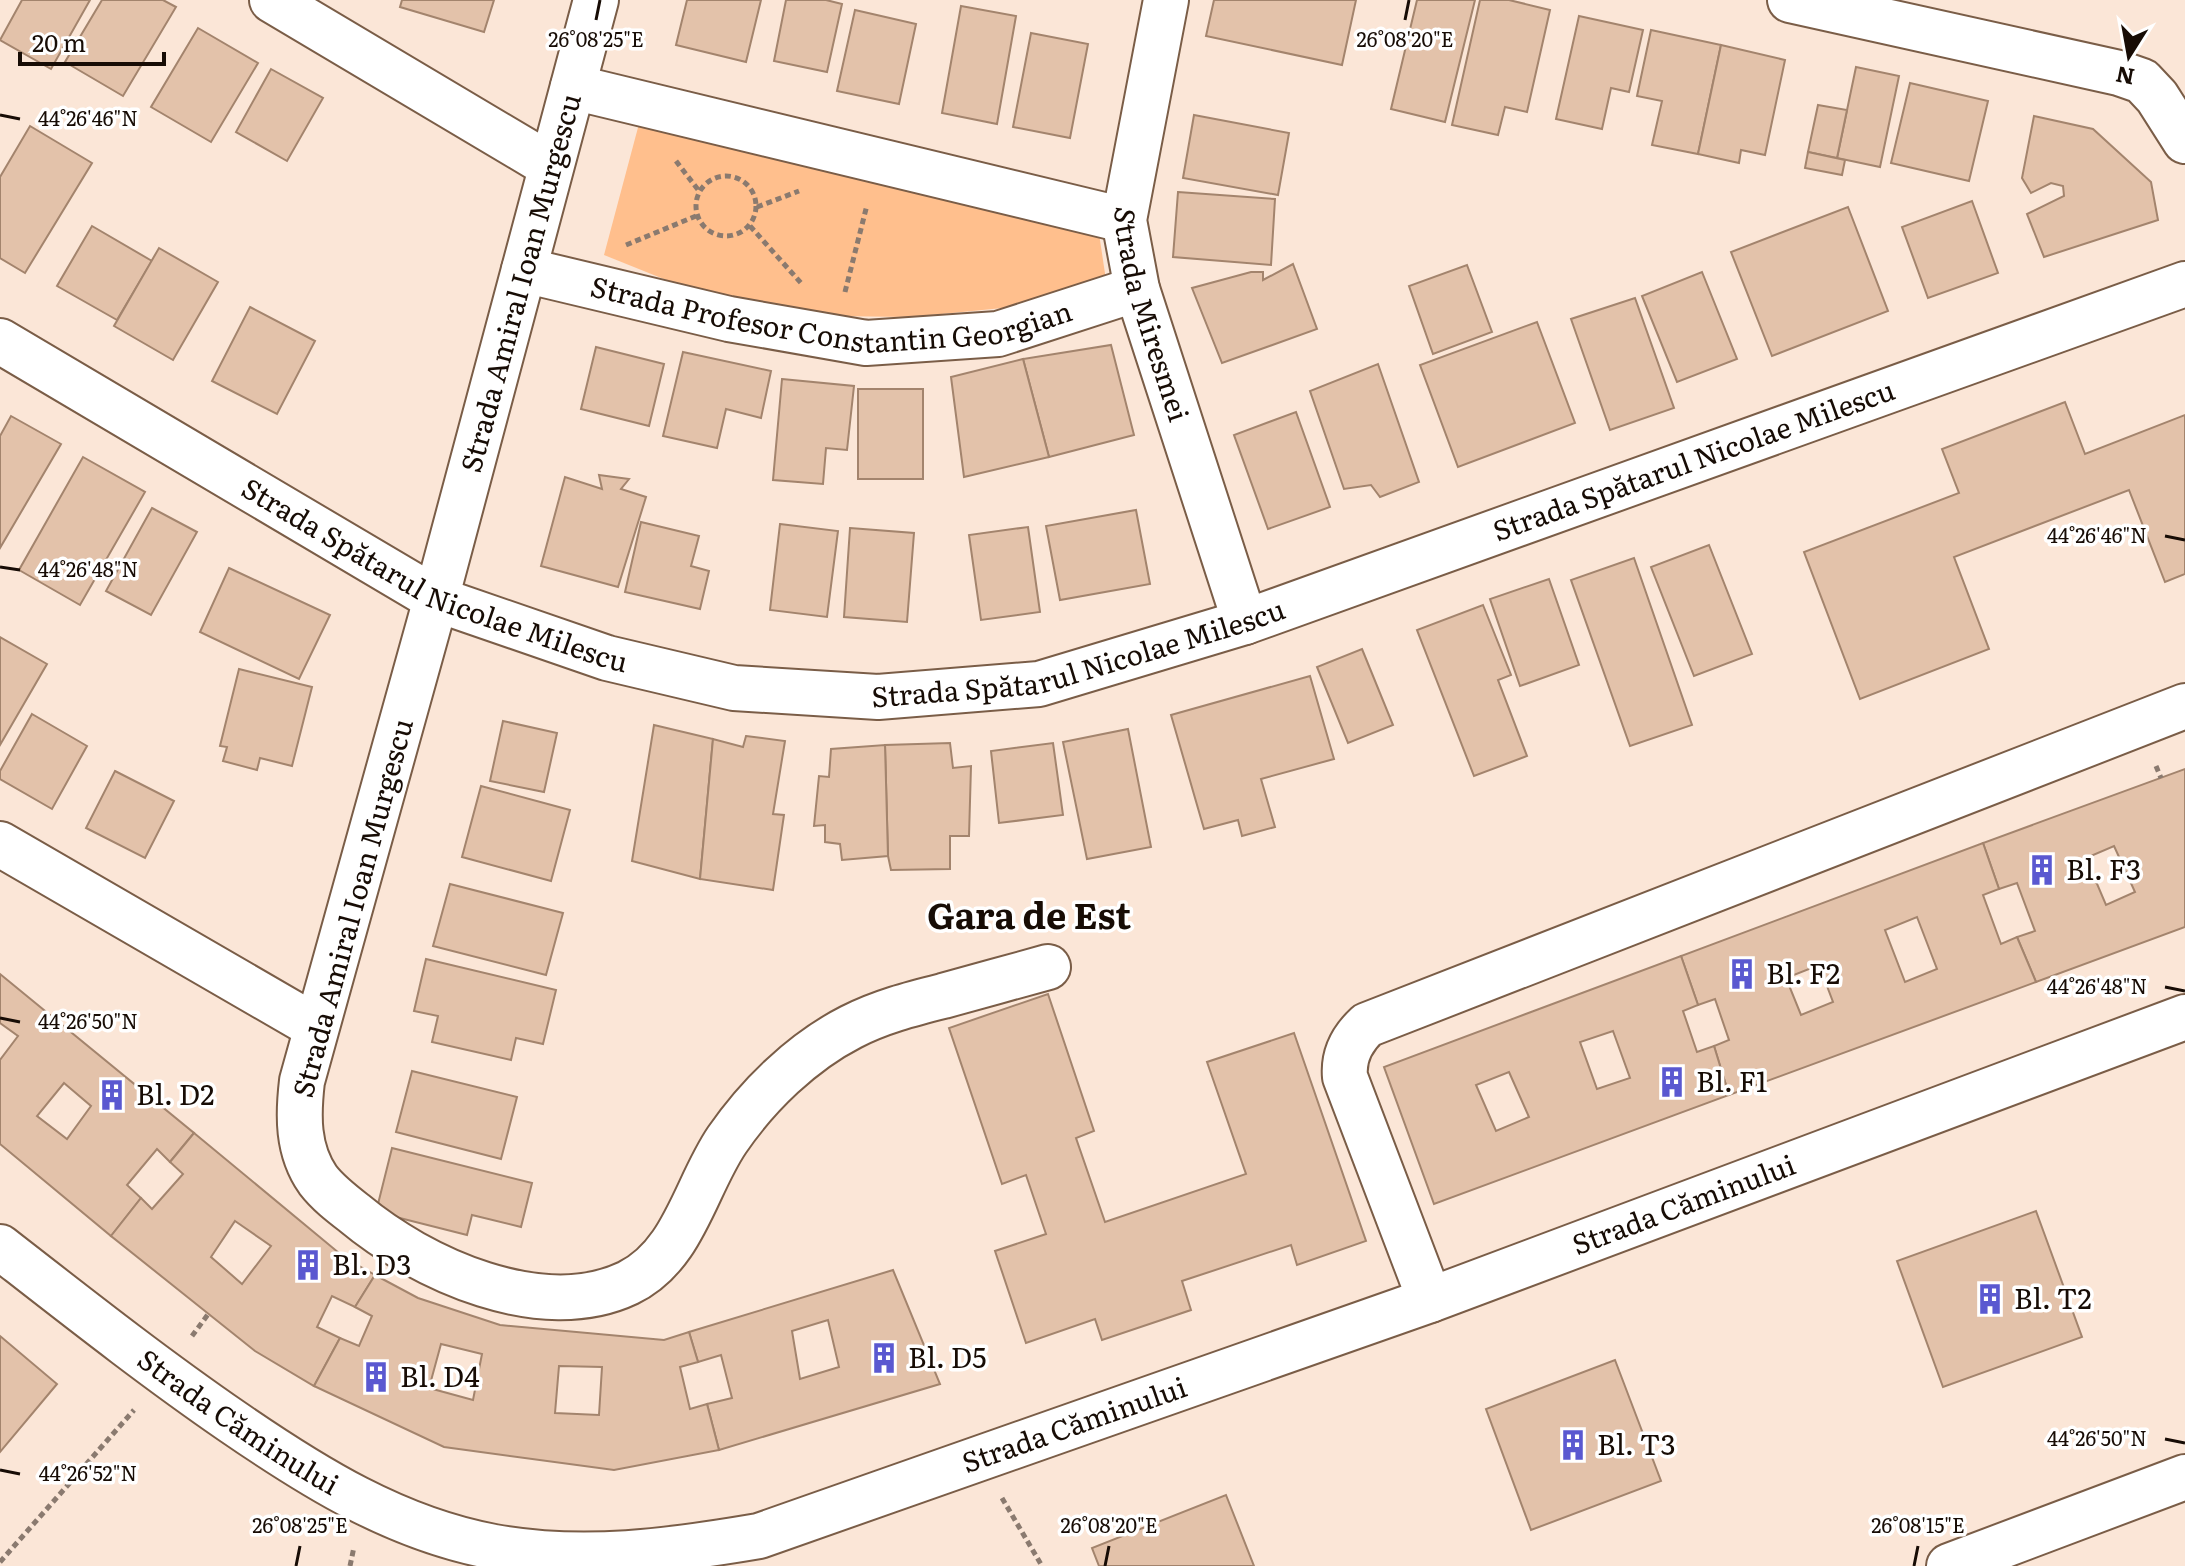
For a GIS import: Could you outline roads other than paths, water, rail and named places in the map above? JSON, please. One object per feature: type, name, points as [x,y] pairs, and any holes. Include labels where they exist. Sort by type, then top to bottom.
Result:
[{"type":"street","points":[[272,0],[551,166]]},
{"type":"street","name":"Strada Amiral Ioan Murgescu","points":[[596,0],[436,599],[302,1081],[300,1132],[311,1167],[327,1191],[376,1232],[459,1275],[519,1294],[580,1297],[631,1282],[671,1247],[725,1143],[769,1090],[819,1045],[886,1011],[1048,967]]},
{"type":"street","name":"Strada Miresmei","points":[[1166,0],[1124,220],[1137,289],[1245,622]]},
{"type":"street","points":[[1790,0],[2119,73],[2185,95]]},
{"type":"street","points":[[2142,81],[2157,97],[2185,141]]},
{"type":"street","points":[[573,87],[1124,220]]},
{"type":"street","name":"Strada Profesor Constantin Georgian","points":[[524,270],[729,319],[835,330],[866,343],[998,334],[1137,289]]},
{"type":"street","name":"Strada Spătarul Nicolae Milescu","points":[[0,341],[436,599],[607,658],[734,688],[878,697],[1039,684],[1245,622],[2185,284]]},
{"type":"street","points":[[1430,1300],[1345,1077],[1345,1061],[1351,1045],[1367,1025],[2185,706]]},
{"type":"street","points":[[0,844],[316,1027]]},
{"type":"street","name":"Strada Căminului","points":[[0,1247],[165,1375],[294,1464],[364,1503],[421,1527],[494,1547],[601,1556],[687,1548],[759,1536],[1430,1300],[2185,1017]]},
{"type":"street","points":[[1949,1566],[2185,1477]]},
{"type":"place","name":"Bl. F3","points":[[2042,870]]},
{"type":"place","name":"Bl. F2","points":[[1742,974]]},
{"type":"place","name":"Bl. F1","points":[[1672,1082]]},
{"type":"place","name":"Bl. D2","points":[[112,1095]]},
{"type":"place","name":"Bl. D3","points":[[308,1265]]},
{"type":"place","name":"Bl. T2","points":[[1990,1299]]},
{"type":"place","name":"Bl. D5","points":[[884,1358]]},
{"type":"place","name":"Bl. D4","points":[[376,1377]]},
{"type":"place","name":"Bl. T3","points":[[1573,1445]]},
{"type":"district","name":"Gara de Est","points":[[1029,916]]}]
